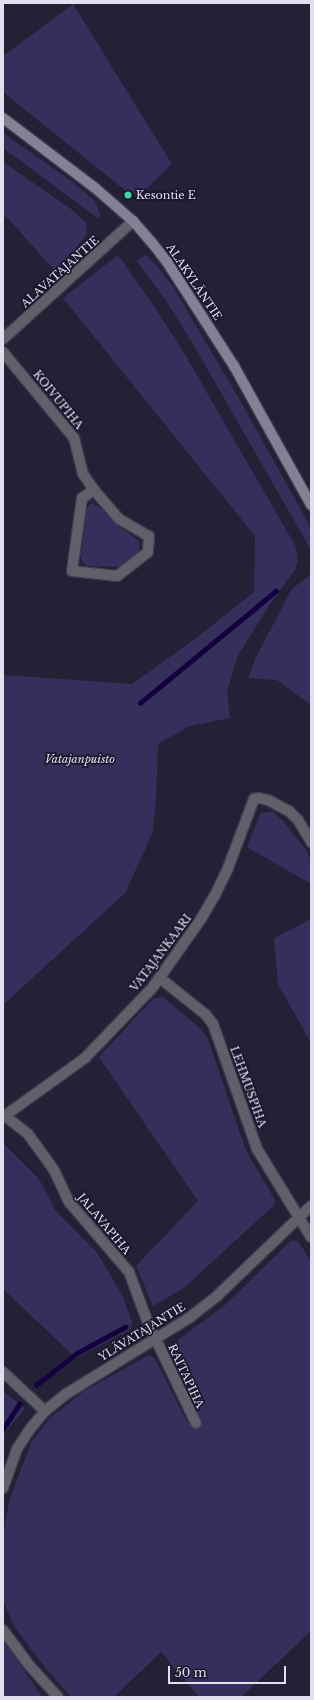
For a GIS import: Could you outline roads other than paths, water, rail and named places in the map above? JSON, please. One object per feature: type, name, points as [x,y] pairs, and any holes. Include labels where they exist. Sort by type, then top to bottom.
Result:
[{"type":"street","name":"ALAKYLÄNTIE","points":[[3,118],[94,187],[133,221],[167,262],[238,373],[311,505]]},
{"type":"street","name":"ALAVATAJANTIE","points":[[3,340],[133,221]]},
{"type":"street","name":"KOIVUPIHA","points":[[3,352],[74,438],[83,474],[94,490],[119,519],[149,536],[148,552],[117,576],[72,571],[82,498],[94,490]]},
{"type":"street","name":"VATAJANKAARI","points":[[4,1117],[85,1058],[160,978],[201,919],[215,895],[228,868],[254,799],[259,798],[268,800],[289,811],[298,820],[311,842]]},
{"type":"street","name":"LEHMUSPIHA","points":[[160,978],[206,1015],[213,1024],[257,1149],[311,1237]]},
{"type":"street","name":"JALAVAPIHA","points":[[4,1117],[28,1134],[54,1170],[69,1202],[129,1272],[156,1339]]},
{"type":"street","name":"YLÄVATAJANTIE","points":[[3,1488],[17,1449],[30,1429],[45,1411],[66,1394],[189,1318],[217,1296],[311,1206]]},
{"type":"street","name":"RAITAPIHA","points":[[156,1339],[196,1423]]},
{"type":"street","points":[[3,1372],[45,1411]]},
{"type":"street","points":[[3,1630],[29,1665],[58,1697]]},
{"type":"waterway","points":[[140,703],[276,591]]},
{"type":"waterway","points":[[36,1385],[77,1353],[125,1327]]},
{"type":"waterway","points":[[3,1429],[19,1404]]},
{"type":"place","name":"Kesontie E","points":[[128,195]]},
{"type":"park label","name":"Vatajanpuisto","points":[[80,759]]}]
